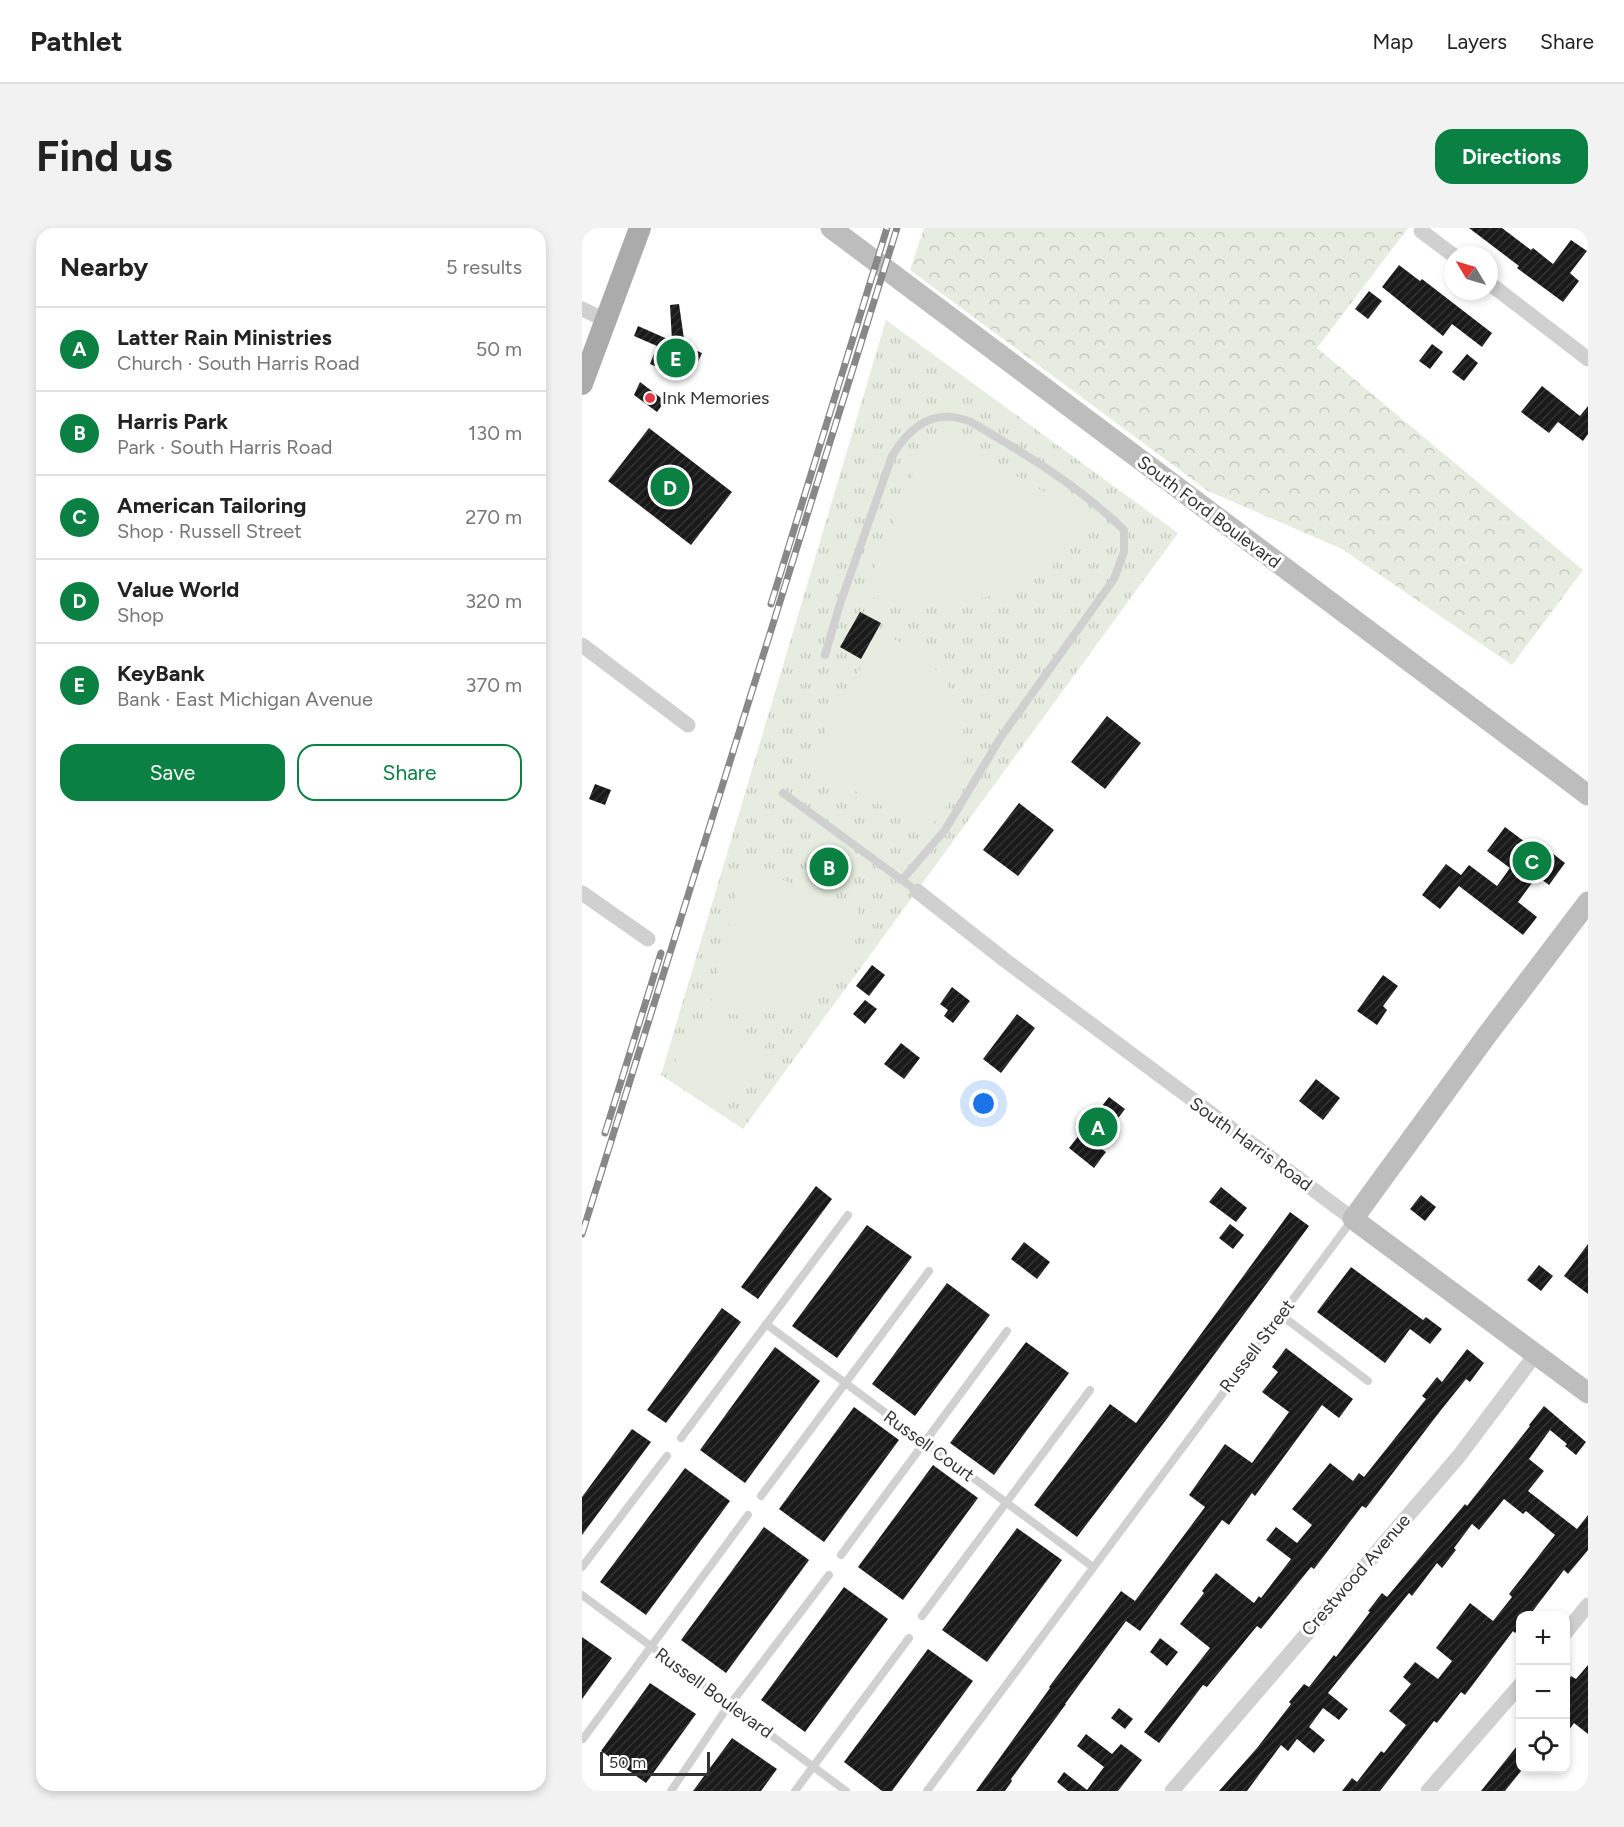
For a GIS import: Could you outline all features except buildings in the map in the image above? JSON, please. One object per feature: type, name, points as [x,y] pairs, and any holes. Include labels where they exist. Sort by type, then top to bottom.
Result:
[{"type":"main road","points":[[582,384],[640,228]]},
{"type":"main road","name":"South Ford Boulevard","points":[[831,228],[1588,795]]},
{"type":"main road","name":"Russell Street","points":[[1353,1219],[1487,1035],[1588,902]]},
{"type":"main road","name":"South Harris Road","points":[[1353,1219],[1588,1393]]},
{"type":"street","points":[[1421,231],[1444,248]]},
{"type":"street","points":[[1498,290],[1588,359]]},
{"type":"street","points":[[582,309],[606,320]]},
{"type":"street","points":[[582,645],[688,725]]},
{"type":"street","name":"South Harris Road","points":[[917,891],[1015,968],[1353,1219]]},
{"type":"street","points":[[582,892],[648,939]]},
{"type":"street","name":"Crestwood Avenue","points":[[1172,1791],[1459,1456],[1535,1355]]},
{"type":"street","points":[[1570,1627],[1588,1605]]},
{"type":"street","points":[[1428,1791],[1516,1690]]},
{"type":"lane","points":[[825,655],[840,604],[892,456],[901,441],[925,422],[942,416],[957,416],[971,422],[1076,489],[1124,530],[1124,552],[1114,579],[1001,737],[945,830],[902,880]]},
{"type":"lane","points":[[783,793],[917,891]]},
{"type":"lane","points":[[681,1438],[848,1215]]},
{"type":"lane","name":"Russell Street","points":[[927,1791],[1353,1219]]},
{"type":"lane","points":[[761,1496],[929,1270]]},
{"type":"lane","points":[[1281,1315],[1368,1381]]},
{"type":"lane","name":"Russell Court","points":[[766,1324],[1093,1566]]},
{"type":"lane","points":[[841,1555],[1007,1331]]},
{"type":"lane","points":[[922,1616],[1090,1390]]},
{"type":"lane","points":[[582,1568],[667,1456]]},
{"type":"lane","points":[[583,1739],[748,1515]]},
{"type":"lane","points":[[671,1791],[729,1705],[829,1575]]},
{"type":"lane","name":"Russell Boulevard","points":[[582,1595],[846,1791]]},
{"type":"lane","points":[[795,1791],[909,1638]]},
{"type":"green space","points":[[924,228],[1408,228],[1317,348],[1583,570],[1512,665],[1342,549],[1208,491],[910,270]]},
{"type":"green space","points":[[886,320],[1178,533],[743,1129],[661,1075]]},
{"type":"green space","points":[[944,435],[1089,517],[1057,562],[1019,591],[926,607],[902,607],[864,594],[926,441]]},
{"type":"green space","points":[[879,634],[902,643],[924,658],[949,688],[955,698],[961,718],[965,753],[960,785],[928,831],[820,772],[814,753]]},
{"type":"green space","points":[[753,868],[859,910],[857,936],[847,963],[811,1005],[749,1017],[709,1010],[741,875]]},
{"type":"green space","points":[[697,1019],[768,1039],[758,1064],[741,1084],[720,1095],[700,1096],[671,1078],[686,1024]]},
{"type":"railway","points":[[771,604],[887,228]]},
{"type":"railway","points":[[582,1234],[897,228]]},
{"type":"railway","points":[[605,1133],[661,953]]},
{"type":"place","name":"KeyBank","points":[[676,358]]},
{"type":"place","name":"Ink Memories","points":[[650,398]]},
{"type":"place","name":"Value World","points":[[670,487]]},
{"type":"place","name":"American Tailoring","points":[[1532,861]]},
{"type":"place","name":"Harris Park","points":[[829,867]]},
{"type":"place","name":"Latter Rain Ministries","points":[[1098,1127]]}]
